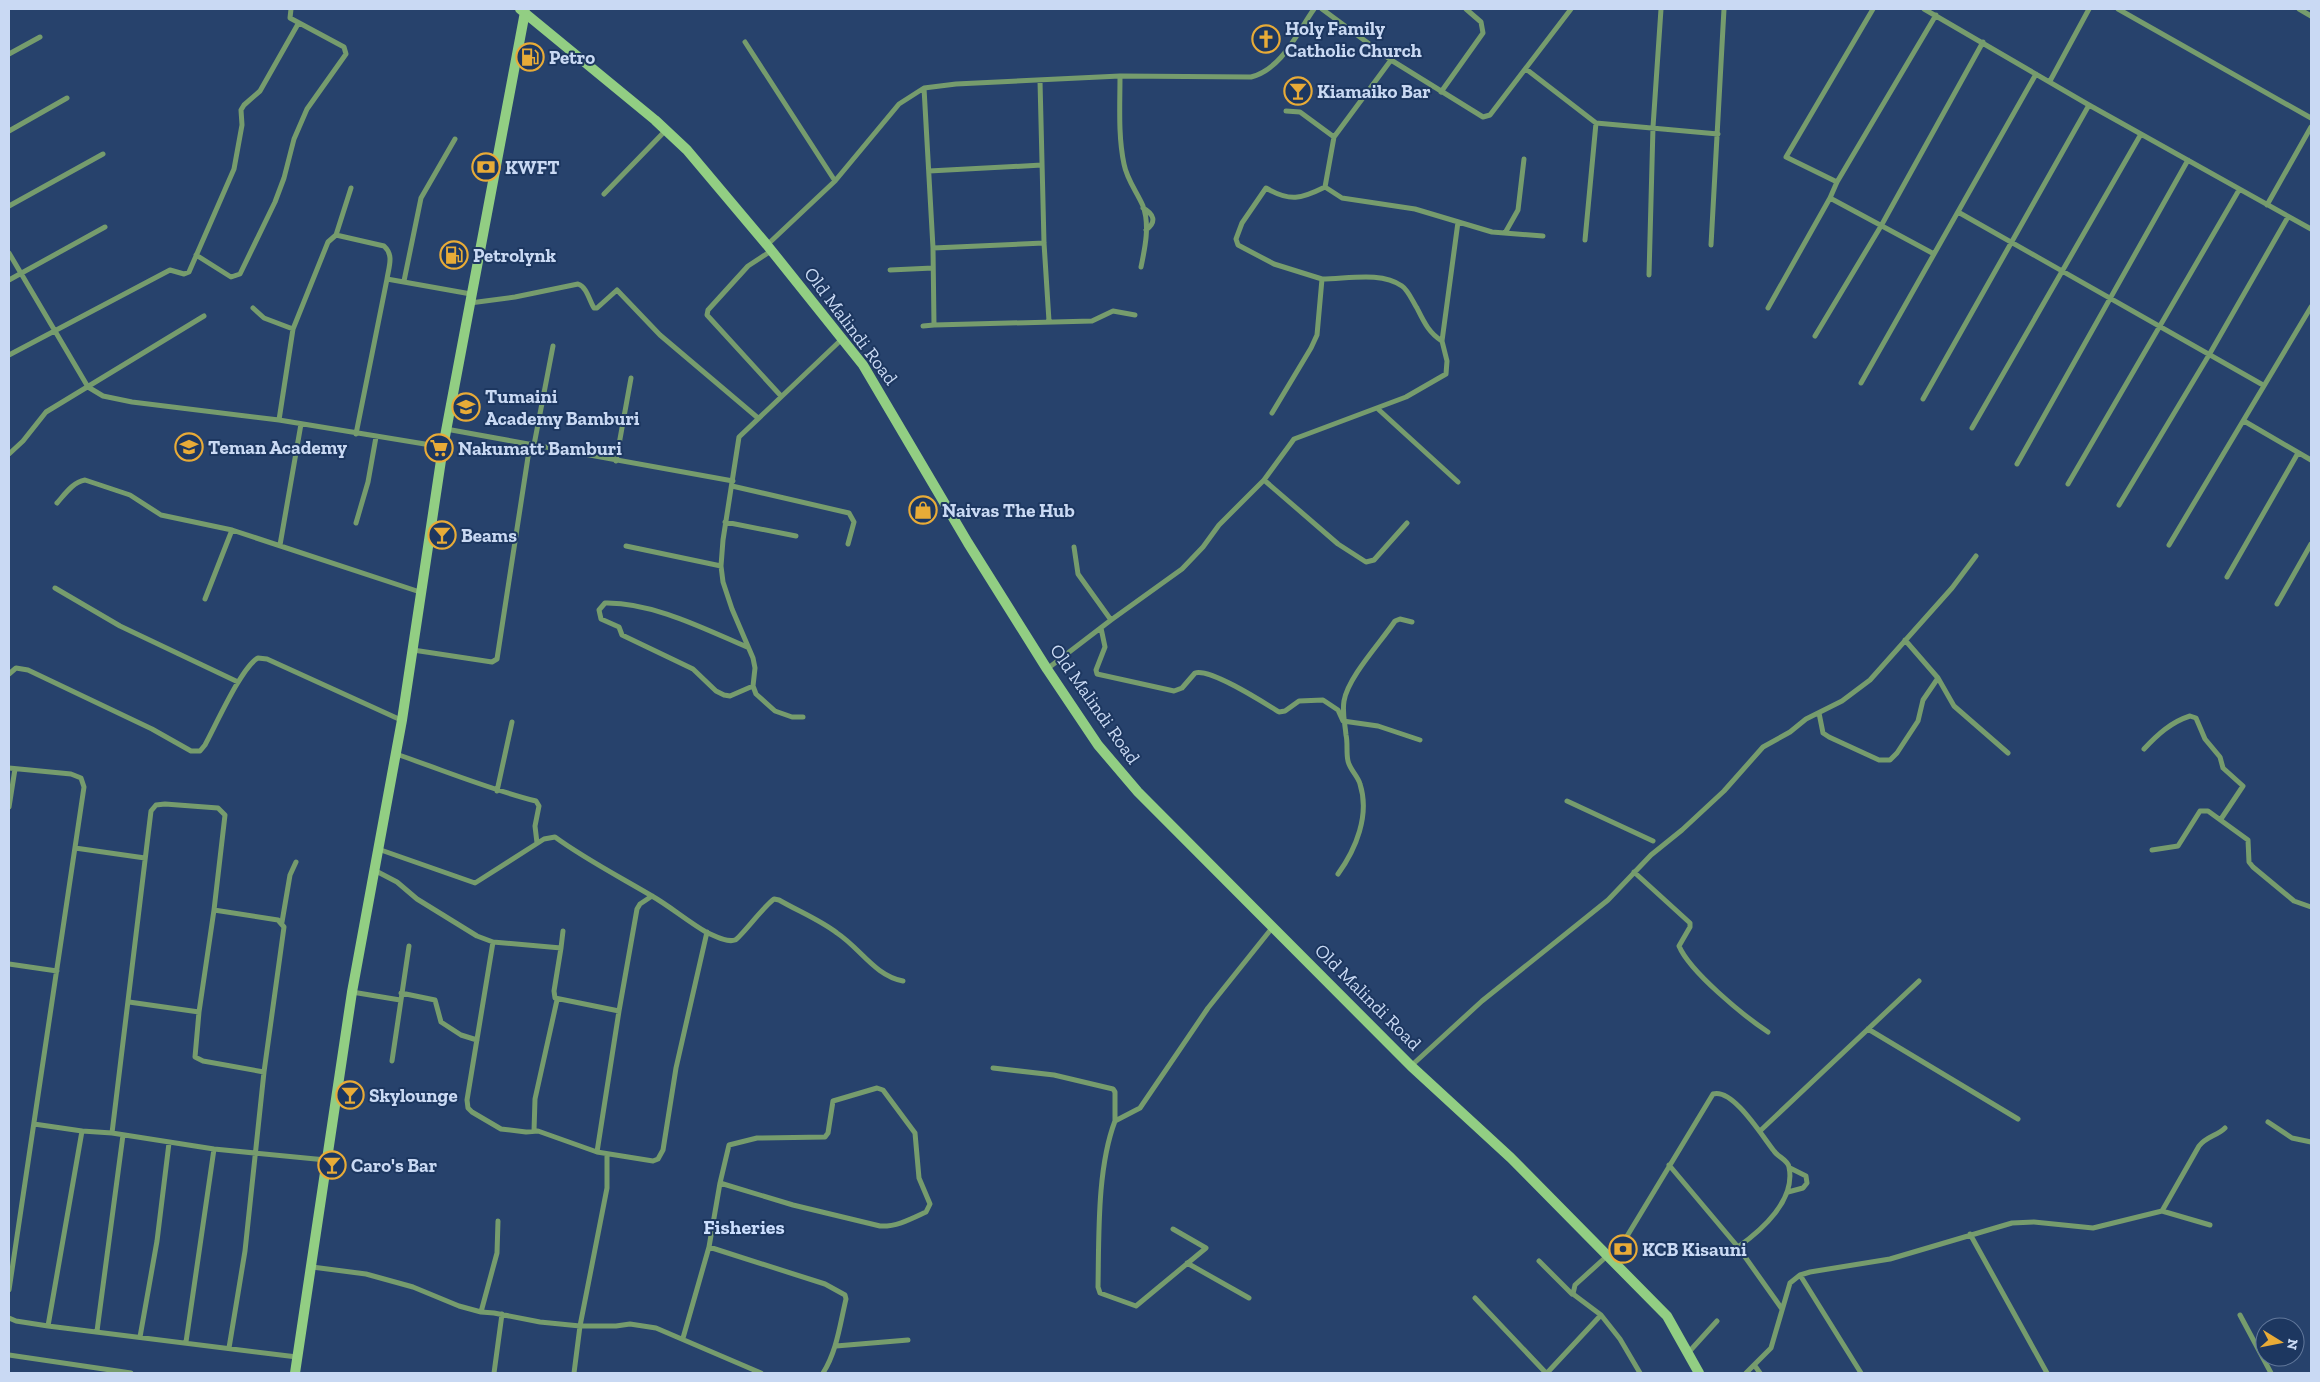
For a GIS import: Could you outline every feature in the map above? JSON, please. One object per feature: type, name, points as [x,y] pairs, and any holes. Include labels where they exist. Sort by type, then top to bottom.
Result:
[{"type":"main road","name":"Old Malindi Road","points":[[522,10],[666,130],[687,150],[842,339],[875,384],[968,543],[1048,669],[1098,745],[1138,792],[1411,1066],[1511,1158],[1667,1316],[1699,1373]]},
{"type":"main road","points":[[295,1373],[352,992],[402,720],[442,447],[522,10]]},
{"type":"street","points":[[196,255],[231,277],[240,274],[275,202],[284,178],[294,138],[307,109],[346,54],[344,47],[298,24],[290,18],[291,9]]},
{"type":"street","points":[[782,396],[707,315],[708,310],[748,266],[769,248],[835,182],[899,104],[924,88],[956,84],[1120,76],[1239,77],[1263,74],[1275,66],[1314,9]]},
{"type":"street","points":[[1322,9],[1391,60],[1480,117],[1487,117],[1571,9]]},
{"type":"street","points":[[1441,92],[1483,33],[1481,22],[1466,9]]},
{"type":"street","points":[[1649,275],[1653,127],[1661,9]]},
{"type":"street","points":[[1711,244],[1724,9]]},
{"type":"street","points":[[1836,182],[1786,157],[1873,9]]},
{"type":"street","points":[[1924,9],[2089,105],[2311,230]]},
{"type":"street","points":[[2050,81],[2089,9]]},
{"type":"street","points":[[2118,9],[2311,118]]},
{"type":"street","points":[[2299,9],[2311,16]]},
{"type":"street","points":[[1768,308],[1830,198],[1836,182],[1936,15]]},
{"type":"street","points":[[9,355],[170,270],[187,273],[234,169],[242,125],[241,110],[248,100],[260,92],[273,72],[298,24]]},
{"type":"street","points":[[9,54],[40,37]]},
{"type":"street","points":[[745,42],[835,182]]},
{"type":"street","points":[[1815,336],[1881,226],[1983,42]]},
{"type":"street","points":[[1325,187],[1334,137],[1391,60]]},
{"type":"street","points":[[1526,69],[1596,123],[1718,134]]},
{"type":"street","points":[[1861,383],[2036,74]]},
{"type":"street","points":[[1120,76],[1121,140],[1124,164],[1143,208],[1146,230],[1141,267]]},
{"type":"street","points":[[1040,81],[1044,243],[1049,321]]},
{"type":"street","points":[[924,88],[933,248],[934,326]]},
{"type":"street","points":[[9,131],[68,98]]},
{"type":"street","points":[[1923,399],[2089,105]]},
{"type":"street","points":[[1286,111],[1300,112],[1334,137]]},
{"type":"street","points":[[1585,240],[1596,123]]},
{"type":"street","points":[[2267,205],[2311,127]]},
{"type":"street","points":[[604,194],[666,130]]},
{"type":"street","points":[[1972,428],[2141,134]]},
{"type":"street","points":[[404,281],[421,198],[455,139]]},
{"type":"street","points":[[9,206],[103,154]]},
{"type":"street","points":[[1505,233],[1518,210],[1524,159]]},
{"type":"street","points":[[2017,464],[2188,160]]},
{"type":"street","points":[[929,171],[1042,165]]},
{"type":"street","points":[[1325,187],[1342,198],[1416,209],[1492,232],[1543,236]]},
{"type":"street","points":[[1325,187],[1310,195],[1289,198],[1279,196],[1266,188],[1242,223],[1235,241],[1238,245],[1274,264],[1322,279],[1370,276],[1404,287],[1427,328],[1442,341]]},
{"type":"street","points":[[279,420],[292,329],[328,242],[336,234],[351,188]]},
{"type":"street","points":[[2068,484],[2239,190]]},
{"type":"street","points":[[1830,198],[1934,254]]},
{"type":"street","points":[[1143,208],[1152,213],[1154,219],[1152,226],[1146,230]]},
{"type":"street","points":[[1958,212],[2263,386]]},
{"type":"street","points":[[2119,505],[2209,355],[2288,217]]},
{"type":"street","points":[[1048,669],[1111,620],[1182,569],[1203,547],[1219,525],[1264,480],[1294,440],[1303,434],[1378,409],[1418,392],[1446,374],[1447,361],[1442,341],[1458,222]]},
{"type":"street","points":[[9,280],[105,227]]},
{"type":"street","points":[[336,234],[384,246],[390,252],[387,278],[356,434]]},
{"type":"street","points":[[933,248],[1044,243]]},
{"type":"street","points":[[9,253],[88,387],[103,396],[132,402],[279,420],[442,447]]},
{"type":"street","points":[[890,270],[933,268]]},
{"type":"street","points":[[387,278],[470,298],[515,297],[578,284],[584,288],[591,303],[597,308],[617,290],[660,334],[758,418]]},
{"type":"street","points":[[1272,413],[1317,335],[1322,279]]},
{"type":"street","points":[[2169,545],[2311,307]]},
{"type":"street","points":[[253,308],[269,321],[292,329]]},
{"type":"street","points":[[923,326],[1092,321],[1113,311],[1135,315]]},
{"type":"street","points":[[9,454],[23,441],[46,412],[204,316]]},
{"type":"street","points":[[803,717],[792,717],[775,711],[756,694],[753,686],[755,668],[723,582],[721,566],[725,522],[739,437],[842,339]]},
{"type":"street","points":[[413,650],[492,662],[497,659],[532,444],[553,346]]},
{"type":"street","points":[[616,461],[631,378]]},
{"type":"street","points":[[1378,409],[1458,482]]},
{"type":"street","points":[[2244,420],[2311,460]]},
{"type":"street","points":[[280,545],[301,424]]},
{"type":"street","points":[[446,429],[532,444],[732,484],[849,513],[854,522],[848,544]]},
{"type":"street","points":[[356,523],[368,482],[376,437]]},
{"type":"street","points":[[2227,577],[2298,453]]},
{"type":"street","points":[[57,503],[73,486],[85,480],[130,495],[160,515],[232,530],[420,592]]},
{"type":"street","points":[[1264,480],[1338,544],[1366,562],[1374,560],[1407,523]]},
{"type":"street","points":[[725,522],[796,536]]},
{"type":"street","points":[[205,599],[232,530]]},
{"type":"street","points":[[2277,604],[2311,544]]},
{"type":"street","points":[[626,546],[721,566]]},
{"type":"street","points":[[1074,547],[1078,574],[1111,620]]},
{"type":"street","points":[[1411,1066],[1482,1001],[1608,900],[1651,855],[1682,830],[1724,791],[1763,747],[1790,732],[1806,719],[1842,701],[1870,680],[1952,588],[1976,556]]},
{"type":"street","points":[[55,588],[120,626],[238,682]]},
{"type":"street","points":[[748,647],[706,628],[644,609],[605,603],[599,610],[600,619],[619,628],[622,635],[693,669],[716,691],[724,695],[730,696],[753,686]]},
{"type":"street","points":[[1343,721],[1344,701],[1350,686],[1381,639],[1397,619],[1412,622]]},
{"type":"street","points":[[1101,628],[1105,647],[1096,670],[1098,674],[1174,690],[1182,688],[1195,673],[1204,672],[1241,689],[1279,712],[1285,711],[1299,701],[1323,700],[1338,710],[1347,736],[1348,762],[1360,783],[1363,809],[1362,823],[1352,852],[1338,874]]},
{"type":"street","points":[[1905,640],[1938,678],[1954,706],[2008,753]]},
{"type":"street","points":[[9,674],[16,668],[28,670],[196,752],[205,745],[238,682],[250,664],[258,658],[264,658],[402,720]]},
{"type":"street","points":[[1819,714],[1824,733],[1829,738],[1879,760],[1890,760],[1897,753],[1918,721],[1923,700],[1938,678]]},
{"type":"street","points":[[2144,749],[2160,732],[2171,725],[2190,716],[2196,718],[2205,739],[2220,757],[2223,768],[2243,786],[2221,819]]},
{"type":"street","points":[[1343,721],[1378,726],[1420,740]]},
{"type":"street","points":[[497,792],[512,722]]},
{"type":"street","points":[[396,754],[455,774],[497,792],[538,802],[535,826],[537,843]]},
{"type":"street","points":[[9,768],[71,774],[81,778],[84,787],[9,1290]]},
{"type":"street","points":[[9,807],[15,769]]},
{"type":"street","points":[[1567,801],[1654,841]]},
{"type":"street","points":[[112,1133],[151,811],[155,806],[165,804],[221,809],[224,815],[225,821],[195,1053],[197,1058],[203,1062],[264,1072]]},
{"type":"street","points":[[2152,850],[2178,846],[2200,811],[2208,811],[2248,840],[2249,862],[2253,867],[2294,901],[2311,907]]},
{"type":"street","points":[[378,849],[471,883],[549,836],[554,837],[652,896],[707,932],[728,941],[735,940],[769,902],[774,899],[779,900],[837,932],[883,974],[903,981]]},
{"type":"street","points":[[75,848],[145,858]]},
{"type":"street","points":[[229,1348],[246,1251],[264,1072],[284,935],[282,922],[290,875],[296,862]]},
{"type":"street","points":[[374,870],[397,882],[417,899],[477,936],[493,942],[561,948]]},
{"type":"street","points":[[1634,872],[1690,923],[1690,927],[1679,946],[1684,956],[1713,986],[1768,1032]]},
{"type":"street","points":[[597,1152],[637,909],[640,904],[652,896]]},
{"type":"street","points":[[214,910],[282,922]]},
{"type":"street","points":[[1115,1121],[1140,1108],[1208,1008],[1272,928]]},
{"type":"street","points":[[534,1131],[535,1099],[557,1000],[554,991],[563,932]]},
{"type":"street","points":[[493,942],[467,1100],[468,1108],[484,1120],[501,1129],[543,1132],[597,1152],[653,1161],[661,1155],[676,1068],[707,932]]},
{"type":"street","points":[[392,1061],[409,946]]},
{"type":"street","points":[[9,964],[57,971]]},
{"type":"street","points":[[1760,1131],[1919,981]]},
{"type":"street","points":[[352,992],[400,1000]]},
{"type":"street","points":[[401,993],[435,1000],[442,1022],[461,1035],[477,1040]]},
{"type":"street","points":[[557,1000],[619,1011]]},
{"type":"street","points":[[129,1002],[199,1012]]},
{"type":"street","points":[[1868,1029],[2018,1119]]},
{"type":"street","points":[[993,1068],[1054,1075],[1113,1089],[1115,1092],[1115,1121],[1105,1168],[1099,1227],[1098,1287],[1100,1293],[1136,1306],[1206,1248],[1174,1229]]},
{"type":"street","points":[[683,1338],[709,1246],[720,1183],[729,1145],[757,1138],[826,1137],[833,1101],[877,1088],[883,1090],[915,1133],[919,1178],[930,1204],[926,1212],[905,1222],[880,1226],[793,1205],[720,1183]]},
{"type":"street","points":[[1572,1294],[1575,1285],[1609,1258],[1712,1094],[1723,1093],[1730,1098],[1760,1131],[1775,1153],[1788,1163],[1790,1168],[1788,1192],[1758,1233],[1738,1247]]},
{"type":"street","points":[[2268,1122],[2292,1138],[2311,1142]]},
{"type":"street","points":[[34,1124],[112,1133],[214,1149],[327,1160]]},
{"type":"street","points":[[2162,1211],[2199,1146],[2205,1139],[2220,1133],[2224,1128]]},
{"type":"street","points":[[48,1326],[82,1131]]},
{"type":"street","points":[[97,1331],[123,1135]]},
{"type":"street","points":[[140,1338],[157,1241],[169,1143]]},
{"type":"street","points":[[186,1342],[214,1149]]},
{"type":"street","points":[[574,1373],[580,1326],[607,1188],[607,1154]]},
{"type":"street","points":[[1669,1165],[1738,1247],[1782,1309]]},
{"type":"street","points":[[1788,1192],[1803,1188],[1807,1183],[1806,1176],[1790,1168]]},
{"type":"street","points":[[1746,1373],[1755,1366],[1770,1348],[1790,1283],[1800,1275],[1890,1259],[2012,1223],[2034,1222],[2093,1228],[2162,1211],[2210,1225]]},
{"type":"street","points":[[481,1312],[497,1254],[498,1221]]},
{"type":"street","points":[[1970,1234],[2047,1373]]},
{"type":"street","points":[[709,1246],[763,1262],[842,1292],[846,1299],[836,1346],[823,1373]]},
{"type":"street","points":[[9,1255],[15,1252]]},
{"type":"street","points":[[1539,1260],[1572,1294],[1602,1315],[1620,1339],[1640,1373]]},
{"type":"street","points":[[1187,1263],[1249,1298]]},
{"type":"street","points":[[312,1267],[366,1274],[413,1287],[459,1306],[481,1312],[502,1314],[540,1322],[580,1326],[639,1324],[656,1328],[761,1373]]},
{"type":"street","points":[[1800,1275],[1861,1373]]},
{"type":"street","points":[[1475,1298],[1546,1373],[1602,1315]]},
{"type":"street","points":[[494,1373],[502,1314]]},
{"type":"street","points":[[2240,1315],[2271,1373]]},
{"type":"street","points":[[9,1318],[16,1321],[48,1326],[297,1357]]},
{"type":"street","points":[[1688,1353],[1717,1321]]},
{"type":"street","points":[[836,1346],[908,1340]]},
{"type":"street","points":[[9,1355],[131,1373]]},
{"type":"street","points":[[1755,1366],[1760,1373]]},
{"type":"place","name":"Holy Family Catholic Church","points":[[1266,39]]},
{"type":"place","name":"Petro","points":[[530,57]]},
{"type":"place","name":"Kiamaiko Bar","points":[[1298,91]]},
{"type":"place","name":"KWFT","points":[[486,167]]},
{"type":"place","name":"Petrolynk","points":[[454,255]]},
{"type":"place","name":"Tumaini Academy Bamburi","points":[[466,407]]},
{"type":"place","name":"Teman Academy","points":[[189,447]]},
{"type":"place","name":"Nakumatt Bamburi","points":[[439,448]]},
{"type":"place","name":"Naivas The Hub","points":[[923,510]]},
{"type":"place","name":"Beams","points":[[442,535]]},
{"type":"place","name":"Skylounge","points":[[350,1095]]},
{"type":"place","name":"Caro's Bar","points":[[332,1165]]},
{"type":"place","name":"KCB Kisauni","points":[[1623,1249]]},
{"type":"district","name":"Fisheries","points":[[744,1227]]}]
